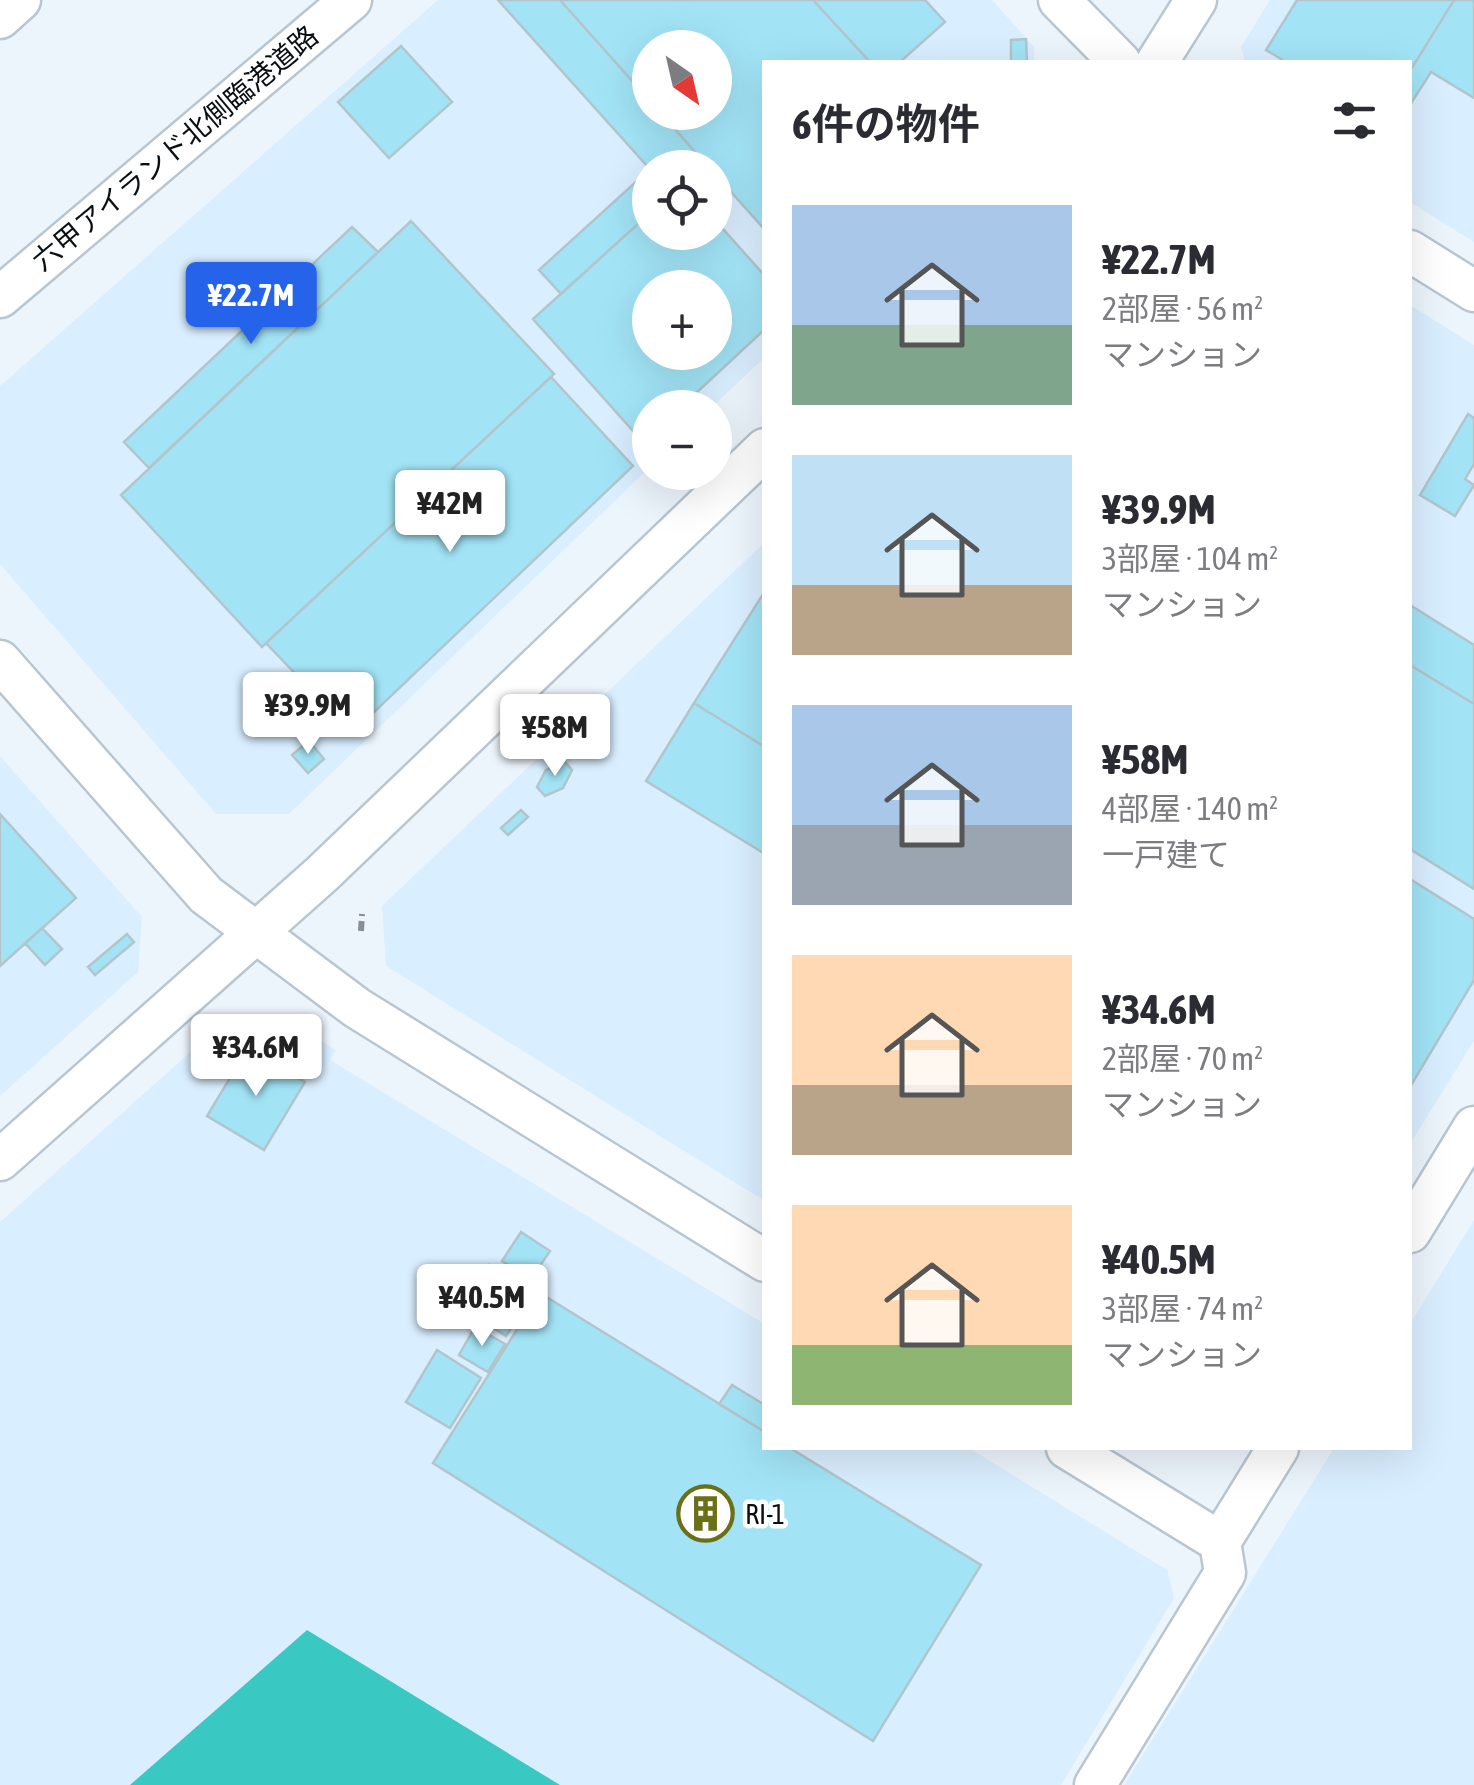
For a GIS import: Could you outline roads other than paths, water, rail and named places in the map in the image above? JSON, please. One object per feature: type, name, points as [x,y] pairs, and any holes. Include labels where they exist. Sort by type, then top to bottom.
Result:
[{"type":"street","points":[[0,18],[20,0]]},
{"type":"street","name":"六甲アイランド北側臨港道路","points":[[0,296],[351,0]]},
{"type":"street","points":[[1059,0],[1118,60]]},
{"type":"street","points":[[1159,60],[1196,0]]},
{"type":"street","points":[[1412,252],[1474,291]]},
{"type":"street","points":[[0,1160],[257,933],[762,452]]},
{"type":"street","points":[[0,661],[206,895],[356,1008],[762,1258]]},
{"type":"street","points":[[1412,1229],[1474,1127]]},
{"type":"street","points":[[1070,1450],[1220,1542]]},
{"type":"street","points":[[1095,1785],[1225,1573],[1220,1542],[1277,1450]]},
{"type":"water","points":[[307,1630],[560,1785],[130,1785]]},
{"type":"place","name":"RI-1","points":[[706,1514]]}]
